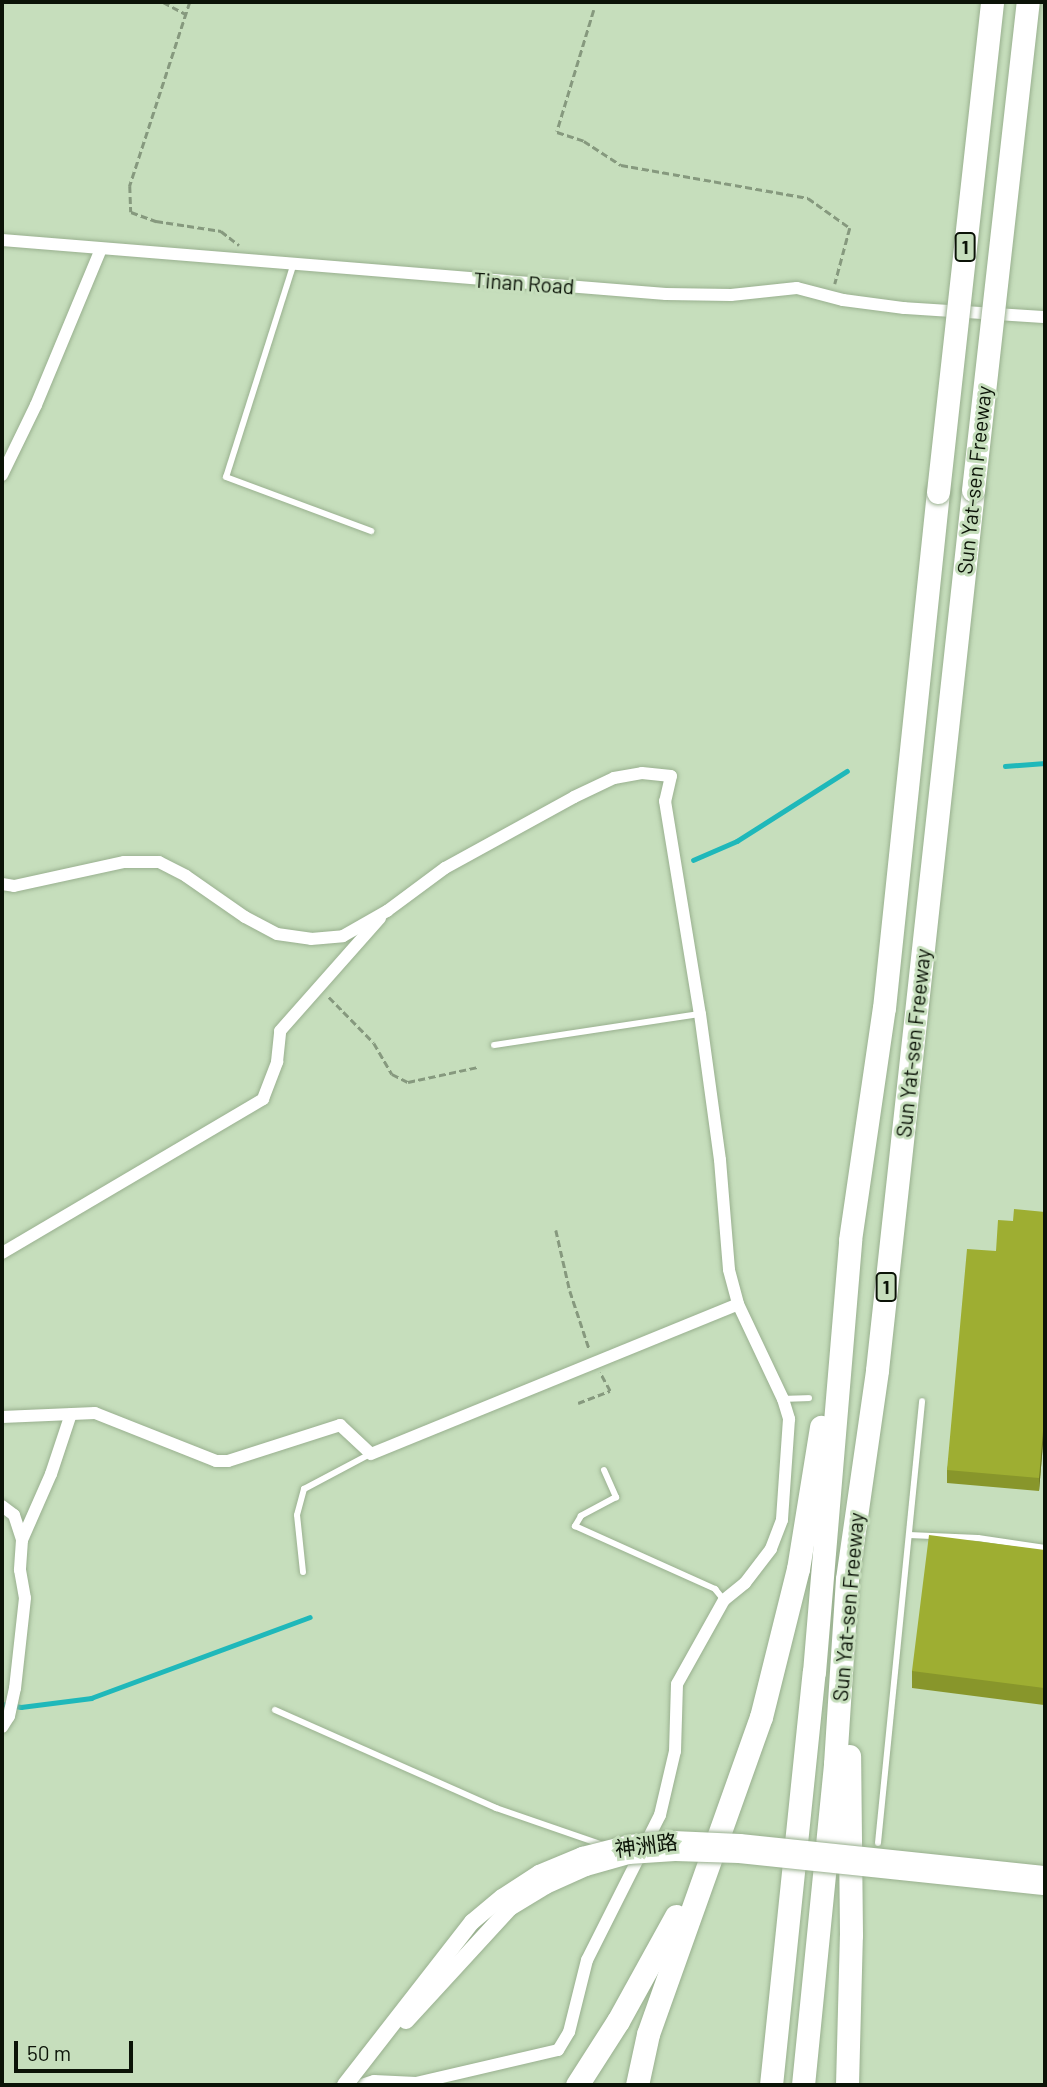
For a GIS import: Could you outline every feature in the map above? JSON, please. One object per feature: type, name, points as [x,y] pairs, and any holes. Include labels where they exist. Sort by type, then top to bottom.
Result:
[{"type":"highway","name":"Sun Yat-sen Freeway","points":[[771,2085],[814,1672],[850,1240],[884,1008],[992,2]]},
{"type":"highway","name":"Sun Yat-sen Freeway","points":[[803,2085],[835,1764],[847,1578],[878,1357],[1028,2]]},
{"type":"highway","points":[[637,2085],[648,2034],[765,1704],[798,1569],[850,1240]]},
{"type":"highway","points":[[847,1578],[851,1935],[847,2085]]},
{"type":"highway","points":[[577,2085],[662,1944],[734,1797]]},
{"type":"street","name":"Tinan Road","points":[[2,240],[293,266],[666,294],[731,295],[797,288],[843,300],[904,308],[1045,317]]},
{"type":"street","points":[[2,475],[36,405],[101,248]]},
{"type":"street","points":[[2,884],[15,886],[124,862],[159,862],[186,876],[245,918],[277,934],[311,939],[343,936],[387,911],[445,868],[614,778],[642,773],[671,776],[665,801],[700,1014],[720,1160],[729,1270],[738,1304],[783,1399],[789,1419],[782,1520],[771,1549],[745,1583],[724,1600],[677,1684],[675,1751],[660,1815],[587,1960],[569,2032],[558,2050],[415,2084],[374,2081],[362,2085]]},
{"type":"street","points":[[2,1253],[263,1098],[277,1062],[280,1031],[387,911]]},
{"type":"street","points":[[2,1417],[96,1413],[216,1461],[228,1461],[340,1426],[371,1454],[738,1304]]},
{"type":"street","points":[[2,1727],[9,1716],[22,1640],[25,1598],[20,1570],[22,1540],[51,1474],[71,1414]]},
{"type":"street","points":[[2,1506],[14,1515],[22,1540]]},
{"type":"street","name":"神洲路","points":[[347,2085],[472,1922],[502,1897],[539,1873],[582,1855],[629,1843],[673,1839],[740,1842],[1045,1874]]},
{"type":"street","name":"神洲路","points":[[347,2085],[483,1933],[510,1908],[546,1886],[586,1868],[629,1856],[675,1853],[739,1855],[1045,1887]]},
{"type":"lane","points":[[293,266],[226,477],[372,531]]},
{"type":"lane","points":[[494,1045],[700,1014]]},
{"type":"lane","points":[[783,1399],[809,1398]]},
{"type":"lane","points":[[878,1843],[922,1401]]},
{"type":"lane","points":[[303,1572],[297,1515],[304,1489],[371,1454]]},
{"type":"lane","points":[[604,1470],[616,1497],[581,1516],[575,1526],[715,1589],[724,1600]]},
{"type":"lane","points":[[909,1535],[978,1538],[1045,1548]]},
{"type":"lane","points":[[275,1710],[496,1808],[638,1857]]},
{"type":"path","points":[[163,2],[186,14]]},
{"type":"path","points":[[191,2],[130,186],[131,212],[156,221],[221,231],[242,247],[246,260]]},
{"type":"path","points":[[594,10],[557,132],[584,141],[621,165],[808,198],[849,228],[835,284],[843,300]]},
{"type":"path","points":[[319,987],[374,1043],[392,1074],[408,1082],[478,1067]]},
{"type":"path","points":[[556,1230],[570,1291],[595,1363],[610,1391],[578,1402]]},
{"type":"building","points":[[1014,1209],[1045,1212],[1045,1407],[1039,1478],[947,1470],[967,1249],[996,1251],[998,1220],[1013,1221]]},
{"type":"building","points":[[929,1535],[1045,1550],[1044,1688],[912,1671]]},
{"type":"waterway","points":[[1005,766],[1045,763]]},
{"type":"waterway","points":[[693,860],[737,841],[847,771]]},
{"type":"waterway","points":[[2,1704],[21,1707],[91,1698],[310,1617]]}]
